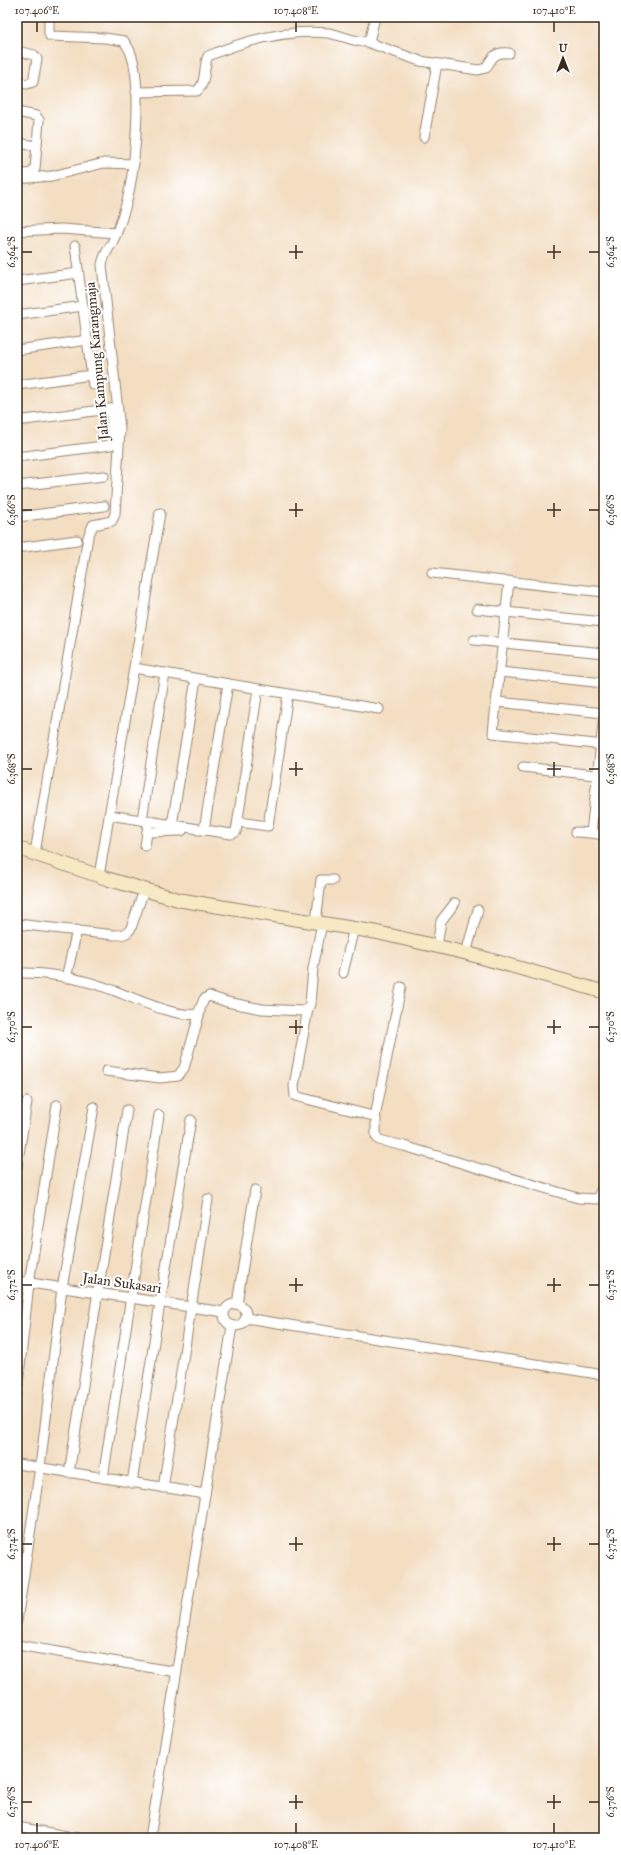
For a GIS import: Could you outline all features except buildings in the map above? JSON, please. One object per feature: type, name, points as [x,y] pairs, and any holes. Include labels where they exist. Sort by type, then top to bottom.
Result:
[{"type":"street","name":"Jalan Kampung Karangmaja","points":[[35,853],[88,537],[93,525],[112,521],[114,517],[120,438],[114,409],[102,265],[106,251],[116,233],[125,211],[134,164],[136,92],[132,55],[124,41],[105,38],[53,37],[49,33],[49,17]]},
{"type":"street","points":[[367,42],[370,38],[375,17]]},
{"type":"street","points":[[136,92],[197,91],[201,88],[208,56],[258,38],[311,32],[337,35],[361,42],[367,42],[405,57],[437,64],[481,70],[486,68],[494,55],[502,52],[509,53]]},
{"type":"street","points":[[17,52],[34,55],[37,59],[33,82],[27,84],[17,82]]},
{"type":"street","points":[[424,137],[437,64]]},
{"type":"street","points":[[17,112],[36,116],[39,120],[35,169],[33,172],[28,174],[17,173]]},
{"type":"street","points":[[17,143],[37,146]]},
{"type":"street","points":[[17,179],[52,176],[104,163],[134,164]]},
{"type":"street","points":[[17,231],[62,229],[116,233]]},
{"type":"street","points":[[75,246],[93,385]]},
{"type":"street","points":[[17,281],[79,273]]},
{"type":"street","points":[[17,315],[83,306]]},
{"type":"street","points":[[17,350],[88,340]]},
{"type":"street","points":[[17,386],[92,375]]},
{"type":"street","points":[[17,421],[114,409],[111,445],[17,457]]},
{"type":"street","points":[[17,486],[104,476]]},
{"type":"street","points":[[17,517],[104,506]]},
{"type":"street","points":[[99,876],[160,513]]},
{"type":"street","points":[[17,548],[77,540]]},
{"type":"street","points":[[432,573],[604,592]]},
{"type":"street","points":[[509,581],[493,733],[602,745]]},
{"type":"street","points":[[477,609],[604,622]]},
{"type":"street","points":[[474,640],[604,653]]},
{"type":"street","points":[[134,668],[379,709]]},
{"type":"street","points":[[500,672],[604,683]]},
{"type":"street","points":[[145,846],[147,832],[145,821],[165,673]]},
{"type":"street","points":[[172,825],[196,679]]},
{"type":"street","points":[[204,830],[228,684]]},
{"type":"street","points":[[109,815],[231,834],[236,832],[258,689]]},
{"type":"street","points":[[238,822],[268,826],[288,694]]},
{"type":"street","points":[[496,702],[604,714],[601,776],[594,804],[591,833]]},
{"type":"street","points":[[523,767],[601,776]]},
{"type":"street","points":[[594,804],[604,805]]},
{"type":"street","points":[[147,832],[204,830]]},
{"type":"street","points":[[576,832],[604,835]]},
{"type":"street","points":[[17,848],[99,876],[196,904],[354,928],[466,952],[604,992]]},
{"type":"street","points":[[333,880],[321,880],[319,922],[311,997],[294,1086],[294,1095],[371,1114],[375,1117]]},
{"type":"street","points":[[17,924],[114,935],[127,933],[131,928],[144,890]]},
{"type":"street","points":[[437,946],[441,921],[455,903]]},
{"type":"street","points":[[466,952],[478,910]]},
{"type":"street","points":[[343,973],[354,928]]},
{"type":"street","points":[[66,978],[77,930]]},
{"type":"street","points":[[17,973],[66,978],[104,987],[172,1011],[193,1014],[200,1012]]},
{"type":"street","points":[[401,987],[375,1117],[376,1136],[378,1140],[404,1146],[590,1200],[598,1198],[604,1184]]},
{"type":"street","points":[[106,1071],[160,1078],[178,1076],[184,1068],[204,998],[209,996],[228,1002],[262,1009],[297,1012],[308,1009]]},
{"type":"street","points":[[17,1167],[27,1102]]},
{"type":"street","points":[[17,1394],[30,1283],[57,1106]]},
{"type":"street","points":[[17,1621],[40,1467],[62,1288],[94,1107]]},
{"type":"street","points":[[69,1473],[99,1293],[127,1110]]},
{"type":"street","points":[[103,1478],[129,1298],[159,1115]]},
{"type":"street","points":[[132,1483],[160,1303],[191,1120]]},
{"type":"street","points":[[237,1304],[255,1190]]},
{"type":"street","points":[[163,1488],[208,1199]]},
{"type":"street","name":"Jalan Sukasari","points":[[17,1281],[224,1312]]},
{"type":"street","points":[[237,1304],[245,1311],[246,1318],[239,1326],[232,1326],[226,1322],[224,1312],[230,1305],[237,1304]]},
{"type":"street","points":[[246,1318],[604,1375]]},
{"type":"street","points":[[150,1838],[232,1326]]},
{"type":"street","points":[[17,1464],[205,1494]]},
{"type":"street","points":[[17,1645],[177,1672]]},
{"type":"street","points":[[17,1827],[78,1838]]}]
